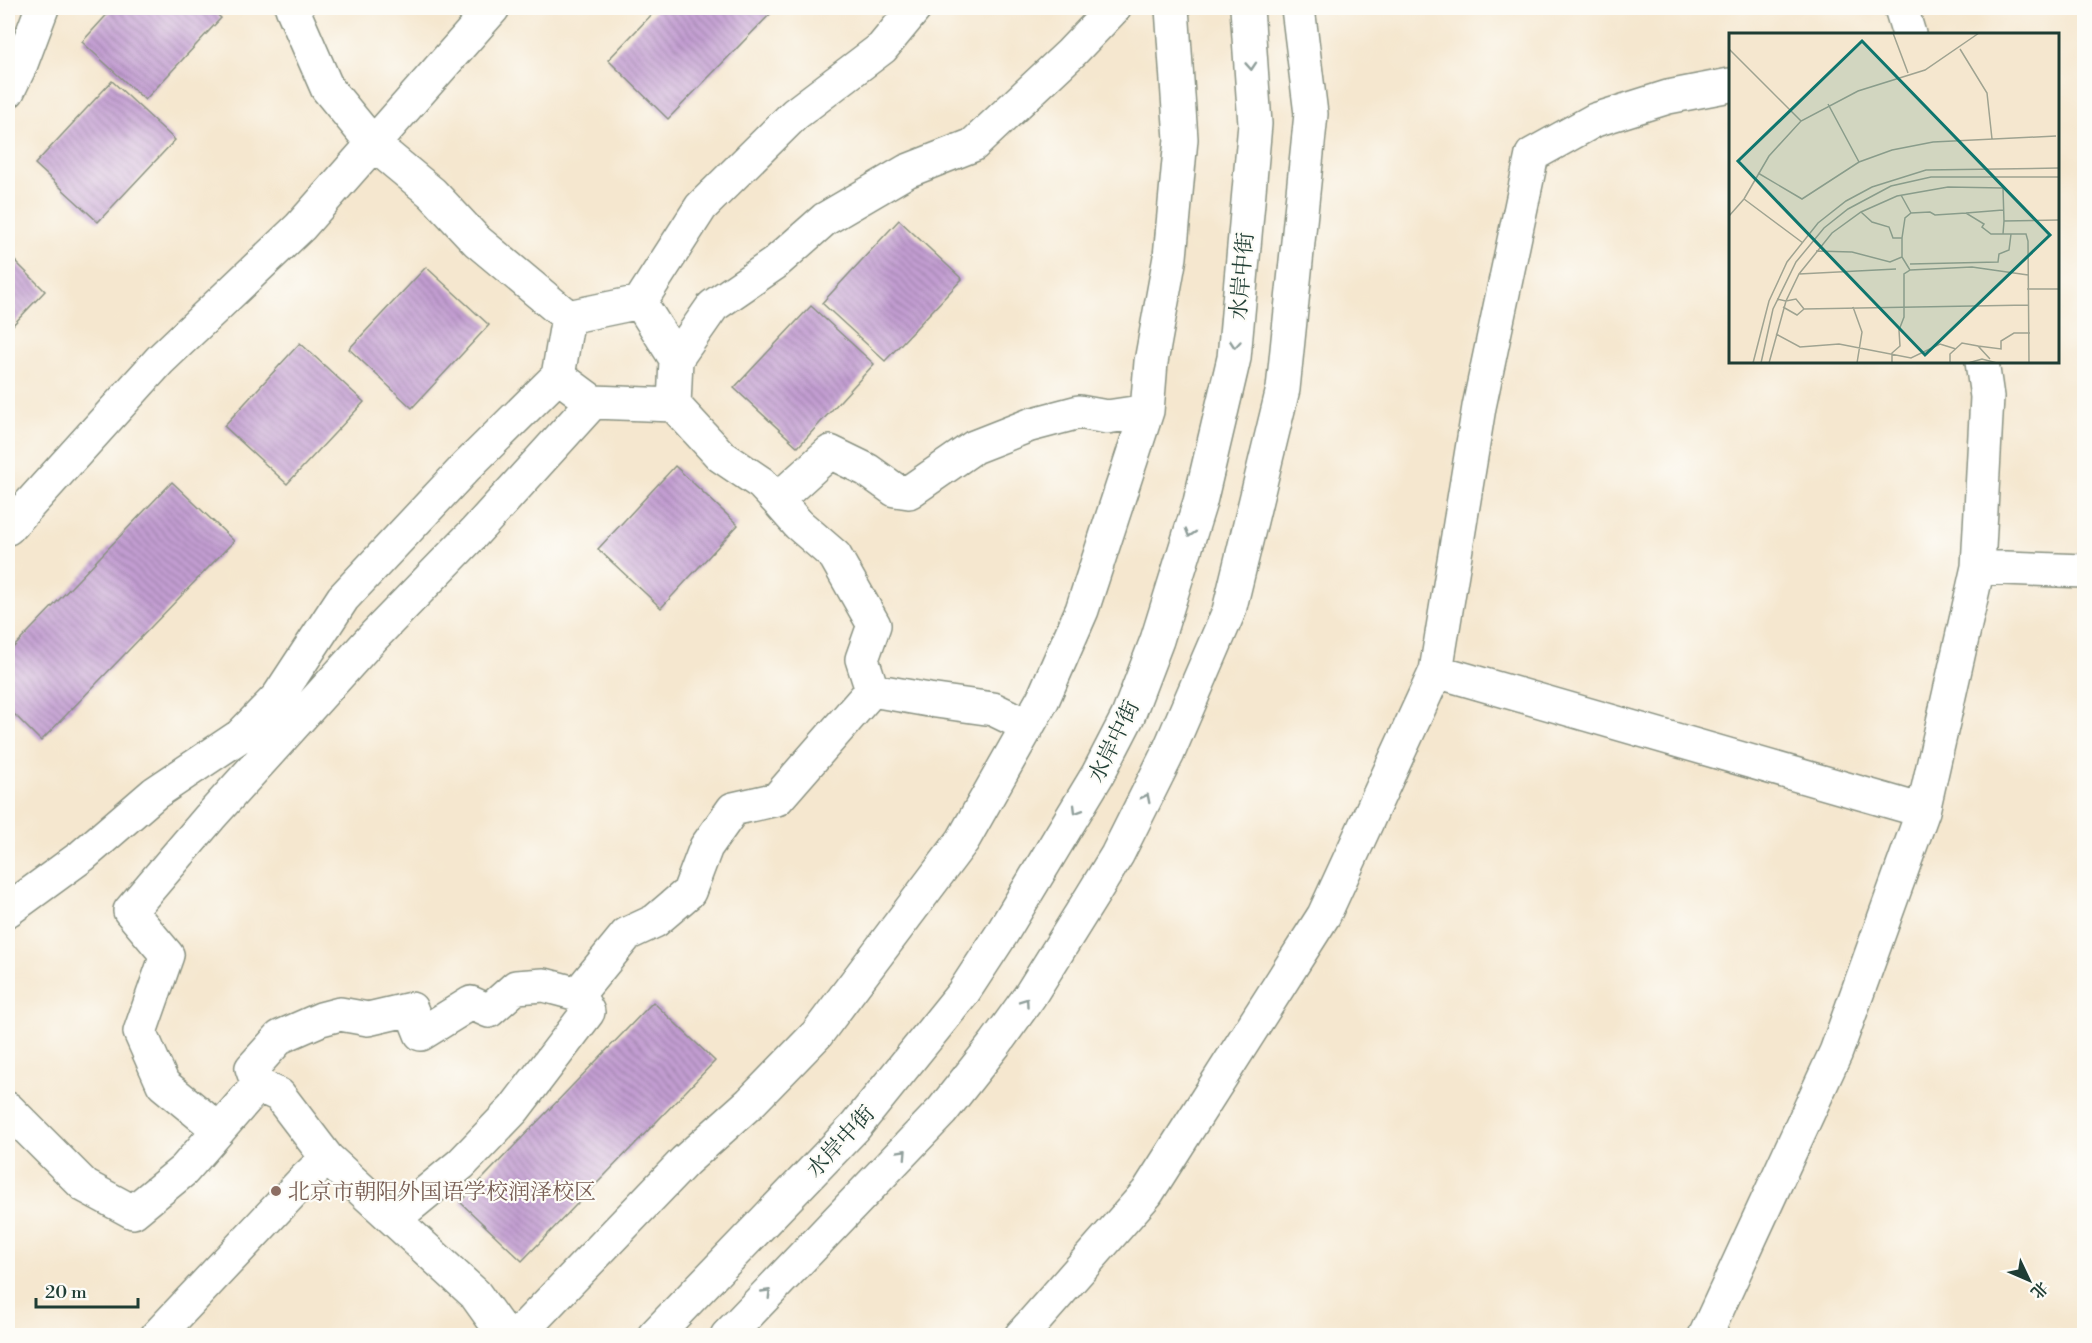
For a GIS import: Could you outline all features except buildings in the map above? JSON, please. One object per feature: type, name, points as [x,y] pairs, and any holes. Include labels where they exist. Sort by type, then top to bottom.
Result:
[{"type":"street","points":[[8,91],[42,8]]},
{"type":"street","points":[[292,8],[327,88],[373,144],[432,193],[477,241],[568,317]]},
{"type":"street","points":[[8,528],[160,360],[300,226],[493,8]]},
{"type":"street","points":[[568,317],[640,302],[701,207],[795,114],[882,48],[915,8]]},
{"type":"street","points":[[872,690],[862,659],[874,625],[835,556],[798,524],[761,483],[721,456],[674,405],[676,359],[713,306],[774,264],[825,219],[907,171],[973,145],[1071,53],[1114,8]]},
{"type":"street","points":[[394,1219],[461,1164],[514,1109],[588,1012],[578,994],[544,985],[516,987],[489,1011],[471,1003],[421,1034],[411,1009],[368,1019],[340,1014],[321,1018],[280,1037],[252,1068],[258,1085],[279,1095],[327,1158],[475,1294],[498,1326],[515,1335],[685,1161],[750,1103],[817,1034],[963,840],[1043,699],[1082,610],[1147,411],[1151,362],[1170,257],[1181,139],[1172,8]]},
{"type":"street","name":"水岸中街","points":[[654,1335],[855,1127],[963,993],[1001,936],[1098,774],[1128,717],[1157,640],[1200,502],[1234,358],[1255,124],[1247,8]]},
{"type":"street","points":[[727,1335],[942,1111],[995,1044],[1029,997],[1117,855],[1173,742],[1229,611],[1283,389],[1311,114],[1298,8]]},
{"type":"street","points":[[1901,8],[1909,33]]},
{"type":"street","points":[[1021,1335],[1147,1193],[1324,915],[1436,671],[1479,407],[1532,155],[1595,120],[1668,97],[1729,85]]},
{"type":"street","points":[[640,302],[676,359]]},
{"type":"street","points":[[8,910],[82,856],[155,793],[240,736],[278,697],[343,598],[466,467],[558,376],[568,317]]},
{"type":"street","points":[[1705,1335],[1836,1052],[1923,811],[1978,567],[1987,397],[1982,363]]},
{"type":"street","points":[[558,376],[593,402],[674,405]]},
{"type":"street","points":[[219,1130],[163,1084],[140,1032],[167,955],[130,911],[210,817],[367,644],[473,534],[593,402]]},
{"type":"street","points":[[777,500],[830,452],[867,470],[895,490],[909,492],[974,447],[1030,425],[1079,412],[1107,417],[1147,411]]},
{"type":"street","points":[[1978,567],[2085,571]]},
{"type":"street","points":[[1436,671],[1923,811]]},
{"type":"street","points":[[872,690],[993,709],[1028,726]]},
{"type":"street","points":[[578,994],[627,934],[655,921],[689,892],[706,847],[733,809],[777,799],[872,690]]},
{"type":"street","points":[[8,1109],[85,1186],[133,1212],[184,1170],[258,1085]]},
{"type":"street","points":[[157,1335],[327,1158]]},
{"type":"place","name":"北京市朝阳外国语学校润泽校区","points":[[276,1191]]}]
